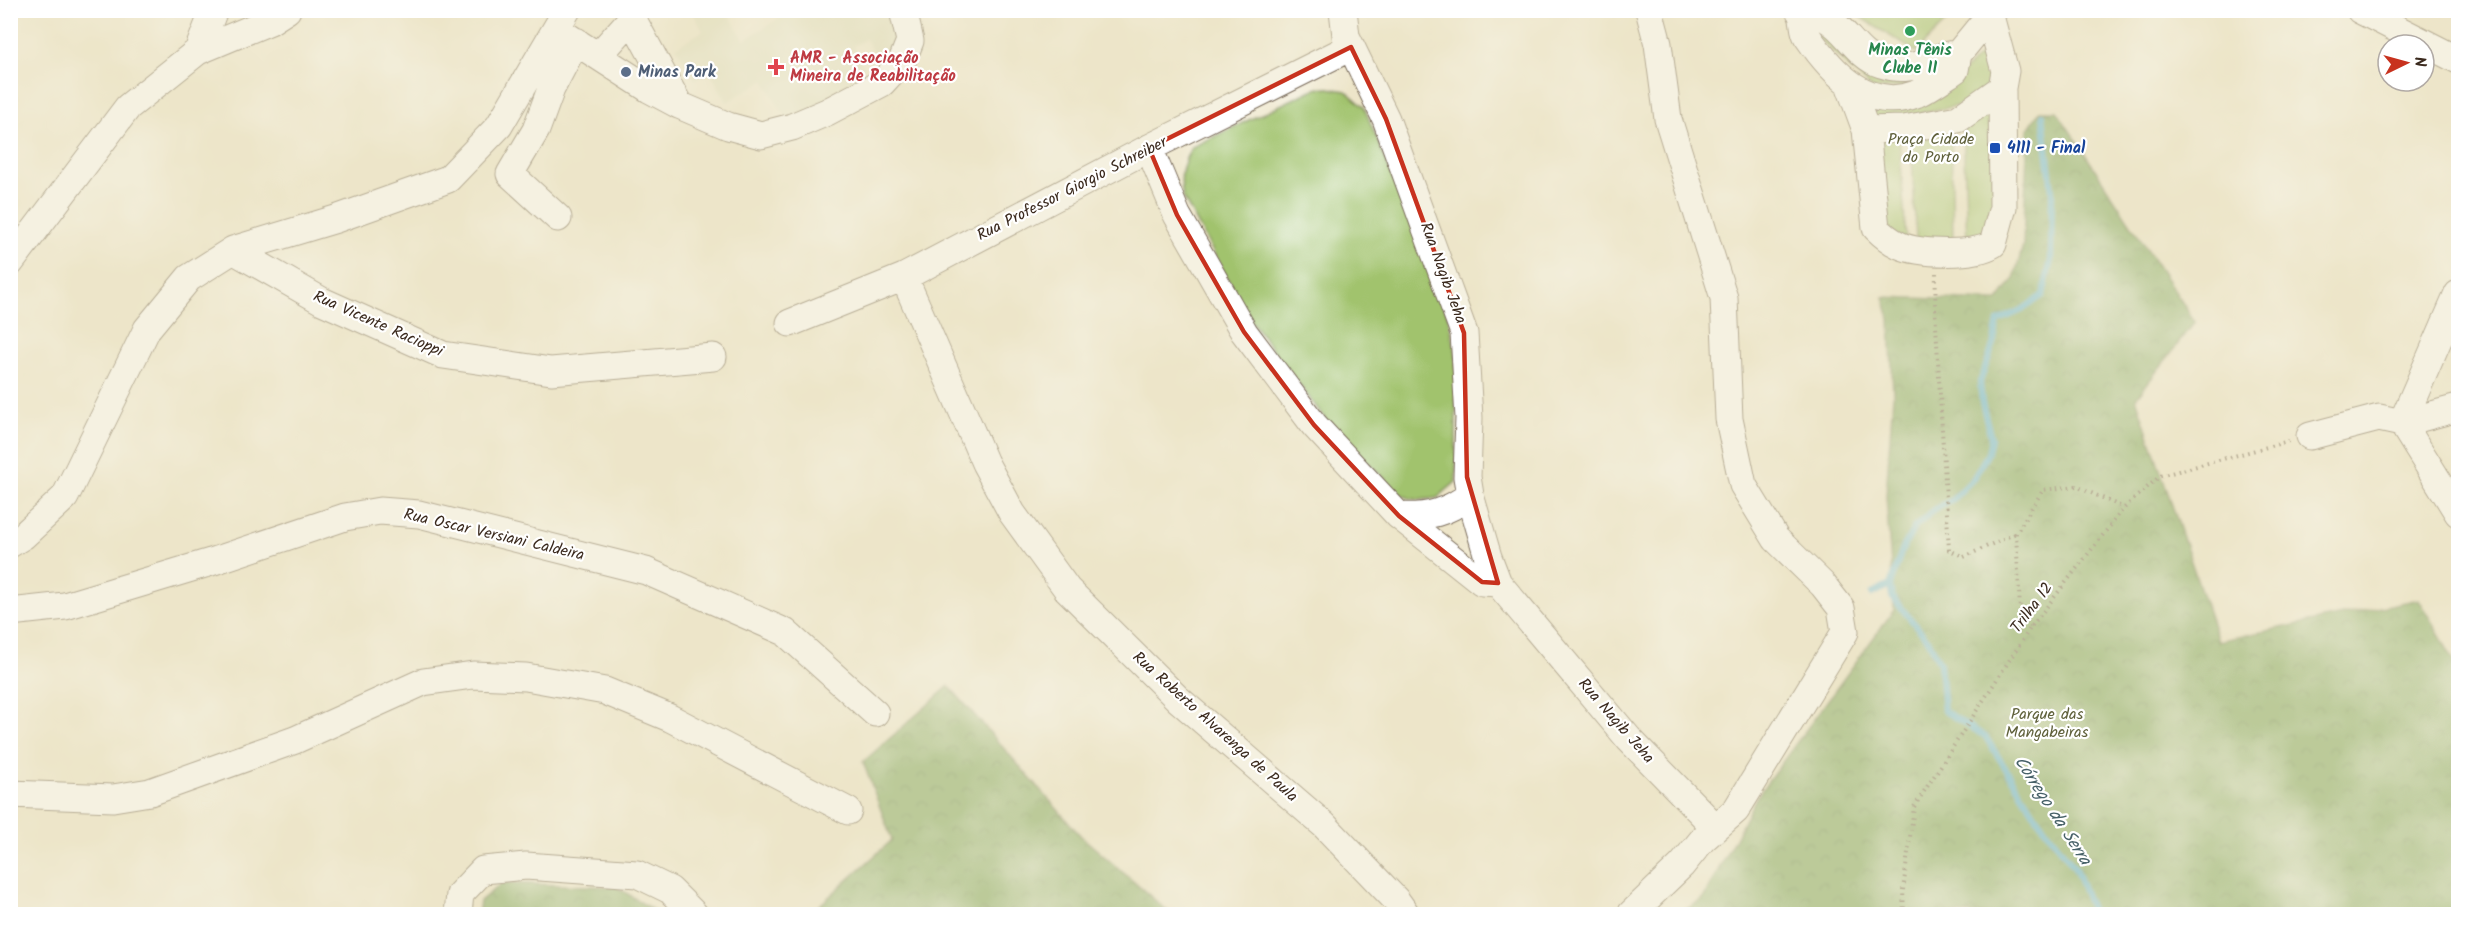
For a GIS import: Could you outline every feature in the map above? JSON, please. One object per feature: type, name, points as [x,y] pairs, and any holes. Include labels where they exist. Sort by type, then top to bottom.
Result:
[{"type":"street","points":[[198,51],[214,10]]},
{"type":"street","points":[[10,263],[128,107],[198,51],[270,21],[287,10]]},
{"type":"street","points":[[566,27],[598,56],[649,89],[728,126],[761,135],[792,127],[882,84],[902,61],[910,41],[903,10]]},
{"type":"street","name":"Rua Nagib Jeha","points":[[1343,10],[1346,36],[1386,119],[1464,333],[1469,418],[1467,477],[1470,495],[1498,584],[1629,739],[1715,827]]},
{"type":"street","points":[[1631,915],[1682,865],[1715,827],[1736,810],[1845,632],[1841,608],[1823,585],[1776,539],[1743,485],[1729,419],[1724,298],[1668,119],[1658,44],[1649,10]]},
{"type":"street","points":[[2360,10],[2458,60]]},
{"type":"street","points":[[1849,84],[1883,98],[1906,97],[1917,93],[1956,70],[1958,54],[1992,13]]},
{"type":"street","points":[[1958,54],[1944,54],[1928,63],[1908,68],[1882,64],[1869,59],[1827,18],[1801,14],[1805,33],[1849,84],[1866,130],[1876,228],[1900,246],[1959,253],[1984,250],[1993,244],[2003,207],[2002,88],[2005,71],[1992,13]]},
{"type":"street","points":[[598,56],[632,18],[679,105]]},
{"type":"street","points":[[558,218],[510,174],[536,130],[551,89],[566,27]]},
{"type":"street","points":[[10,544],[23,536],[65,497],[147,329],[189,278],[233,250],[336,219],[448,178],[499,126],[566,27]]},
{"type":"street","name":"Rua Professor Giorgio Schreiber","points":[[790,323],[904,276],[1149,148],[1351,47]]},
{"type":"street","points":[[1866,130],[1904,129],[1958,119],[2002,88]]},
{"type":"street","name":"Rua Nagib Jeha","points":[[1149,148],[1177,215],[1244,332],[1314,425],[1400,516],[1482,582],[1498,584]]},
{"type":"street","name":"Rua Vicente Racioppi","points":[[233,250],[322,301],[443,355],[551,371],[713,357]]},
{"type":"street","name":"Rua Roberto Alvarenga de Paula","points":[[904,276],[985,463],[1012,513],[1066,589],[1178,699],[1324,825],[1396,900],[1406,915]]},
{"type":"street","points":[[2402,423],[2458,294]]},
{"type":"street","points":[[2310,436],[2379,418],[2402,423],[2458,408]]},
{"type":"street","points":[[2402,423],[2458,513]]},
{"type":"street","points":[[1400,516],[1436,514],[1470,495]]},
{"type":"street","name":"Rua Oscar Versiani Caldeira","points":[[10,612],[65,606],[211,562],[345,517],[380,511],[419,514],[646,571],[785,632],[875,713]]},
{"type":"street","points":[[10,794],[113,798],[150,792],[295,740],[423,682],[473,675],[526,677],[605,691],[670,718],[848,811]]},
{"type":"street","points":[[458,915],[460,894],[483,870],[526,866],[637,874],[670,890],[694,915]]},
{"type":"path","points":[[1937,252],[1935,308],[1949,550],[1964,557],[2016,533],[2043,490],[2076,486],[2124,508]]},
{"type":"path","name":"Trilha 12","points":[[1904,915],[1903,890],[1914,807],[2031,627],[2124,508],[2160,476],[2310,436]]},
{"type":"path","points":[[2016,533],[2020,610],[2031,627]]},
{"type":"highlighted area","points":[[1351,47],[1386,119],[1464,333],[1467,477],[1498,583],[1482,582],[1399,516],[1314,425],[1244,332],[1177,215],[1149,148]]},
{"type":"shaded area","name":"AMR - Associação Mineira de Reabilitação","points":[[691,10],[727,11],[744,40],[782,17],[778,11],[887,11],[902,39],[877,61],[866,39],[853,46],[870,76],[789,123],[764,80],[727,102],[710,72],[695,80],[676,47],[703,31]]},
{"type":"green space","name":"Minas Tênis Clube II","points":[[1850,11],[1957,11],[1916,52]]},
{"type":"green space","name":"Praça Cidade do Porto","points":[[1824,24],[1924,83],[1873,90],[1811,31]]},
{"type":"green space","name":"Praça Cidade do Porto","points":[[1988,48],[1994,85],[1968,104],[1869,122],[1861,100],[1961,74]]},
{"type":"green space","points":[[1323,87],[1346,91],[1364,107],[1449,319],[1456,353],[1456,482],[1437,498],[1419,500],[1400,494],[1330,425],[1251,321],[1183,197],[1182,171],[1192,147],[1312,90]]},
{"type":"green space","name":"Praça Cidade do Porto","points":[[1997,99],[1997,206],[1982,242],[1967,244],[1963,122]]},
{"type":"green space","name":"Parque das Mangabeiras","points":[[2040,111],[2057,111],[2195,322],[2136,398],[2218,641],[2419,599],[2458,668],[2458,744],[2454,765],[2458,801],[2458,914],[1679,914],[1703,899],[1756,798],[1894,610],[1886,496],[1893,395],[1890,319],[1884,297],[1998,301],[2014,279],[2023,245],[2028,129]]},
{"type":"green space","name":"Praça Cidade do Porto","points":[[1951,125],[1953,245],[1916,240],[1911,132]]},
{"type":"green space","name":"Praça Cidade do Porto","points":[[1873,133],[1899,133],[1906,240],[1881,226]]},
{"type":"green space","points":[[949,686],[1081,836],[1171,914],[810,914],[892,840],[863,762]]},
{"type":"green space","points":[[502,883],[617,887],[659,914],[478,914],[480,901]]},
{"type":"waterway","name":"Córrego da Serra","points":[[2043,115],[2052,191],[2051,260],[2043,295],[2022,310],[1998,321],[1993,346],[1980,382],[1982,403],[1991,438],[1988,453],[1973,479],[1951,501],[1935,509],[1914,528],[1902,550],[1890,585],[1892,597],[1929,641],[1940,664],[1944,711],[1985,736],[2038,819],[2075,868],[2093,914]]},
{"type":"waterway","name":"Córrego da Serra","points":[[1872,594],[1890,585]]},
{"type":"place","name":"Minas Tênis Clube II","points":[[1910,31]]},
{"type":"place","name":"AMR - Associação Mineira de Reabilitação","points":[[776,67]]},
{"type":"place","name":"Minas Park","points":[[626,72]]},
{"type":"place","name":"4111 - Final","points":[[1995,148]]}]
